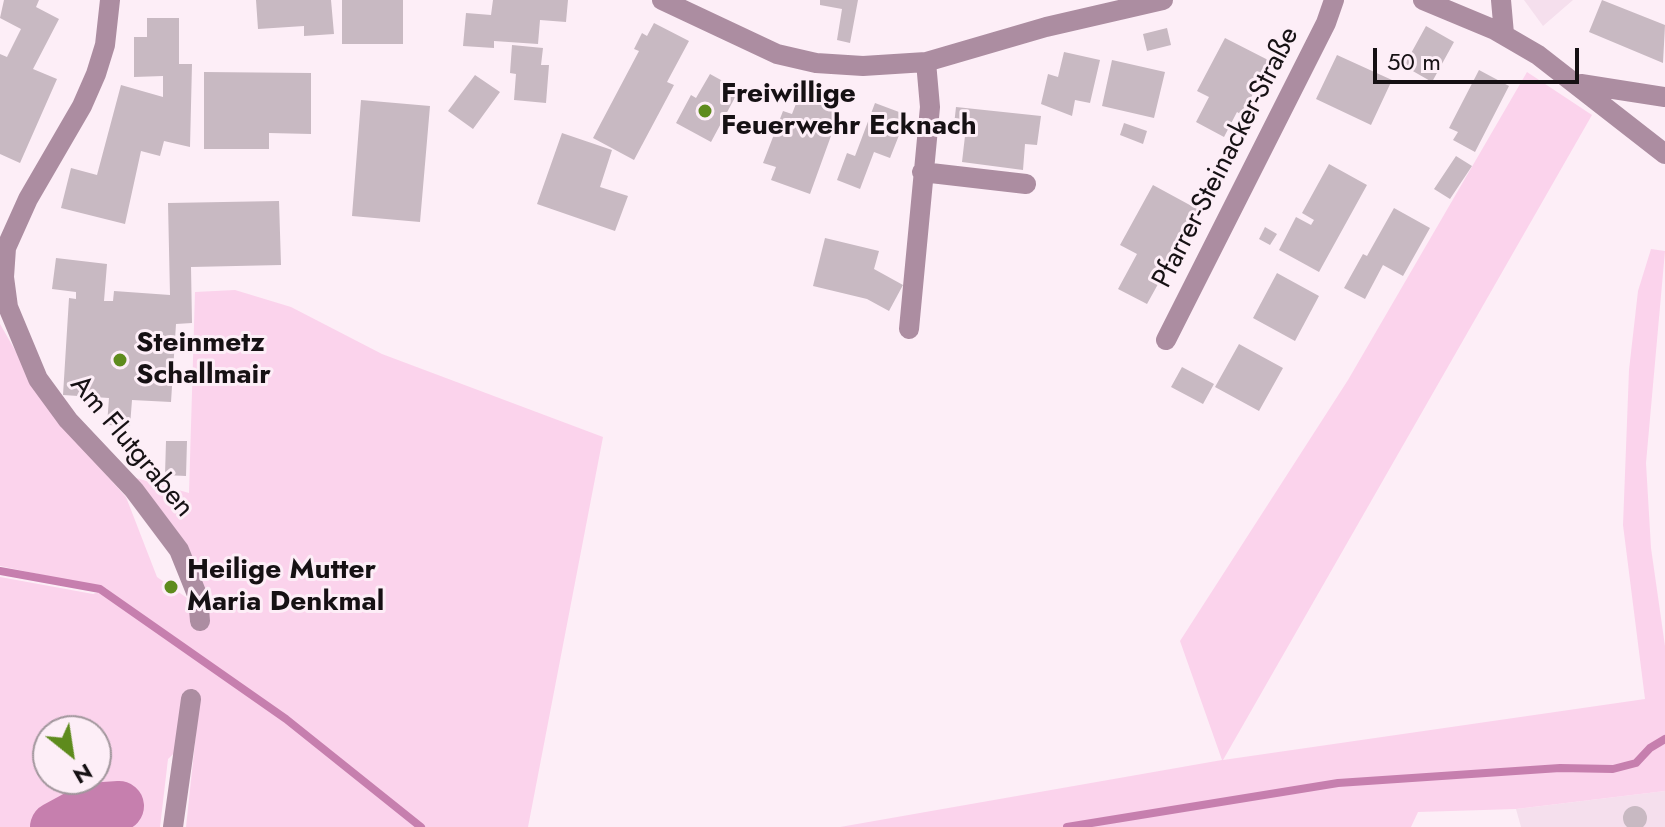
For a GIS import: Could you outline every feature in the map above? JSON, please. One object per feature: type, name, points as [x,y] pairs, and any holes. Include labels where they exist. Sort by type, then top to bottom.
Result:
[{"type":"street","name":"Am Flutgraben","points":[[110,0],[105,45],[96,74],[82,106],[28,199],[6,248],[4,277],[8,307],[38,379],[68,420],[134,490],[179,550],[198,597],[200,621]]},
{"type":"street","points":[[662,0],[777,54],[816,63],[863,66],[926,62],[1046,27],[1163,0]]},
{"type":"street","name":"Pfarrer-Steinacker-Straße","points":[[1166,340],[1326,23],[1334,0]]},
{"type":"street","points":[[1423,0],[1504,34],[1577,83],[1646,142],[1665,154]]},
{"type":"street","points":[[1501,0],[1504,34]]},
{"type":"street","points":[[909,329],[930,107],[926,62]]},
{"type":"street","points":[[1577,83],[1665,97]]},
{"type":"street","points":[[1646,142],[1665,168]]},
{"type":"street","points":[[922,172],[1026,184]]},
{"type":"street","points":[[173,827],[191,699]]},
{"type":"shaded area","points":[[1524,0],[1573,0],[1543,26]]},
{"type":"shaded area","points":[[1527,72],[1592,115],[1223,760],[1645,699],[1623,525],[1629,370],[1638,291],[1651,249],[1665,251],[1646,463],[1651,548],[1665,646],[1665,791],[1516,809],[1418,812],[1411,827],[840,827],[1222,760],[1180,641],[1348,380]]},
{"type":"shaded area","points":[[235,290],[291,307],[382,354],[603,437],[528,827],[186,827],[196,733],[168,759],[160,827],[80,827],[91,821],[131,817],[141,806],[130,795],[88,797],[58,805],[38,827],[0,827],[0,577],[93,594],[108,589],[0,566],[0,324],[63,426],[126,497],[157,577],[207,612],[209,598],[188,546],[136,478],[189,493],[195,292]]},
{"type":"shaded area","points":[[1665,791],[1665,827],[1521,827],[1516,809]]},
{"type":"building","points":[[4,0],[39,0],[36,7],[59,19],[33,69],[57,79],[20,163],[0,154],[0,54],[7,57],[21,29],[0,18]]},
{"type":"building","points":[[256,0],[331,0],[334,34],[304,36],[304,26],[258,29]]},
{"type":"building","points":[[342,0],[403,0],[403,44],[342,44]]},
{"type":"building","points":[[493,0],[568,0],[566,22],[540,20],[538,44],[494,41],[494,48],[463,46],[466,13],[491,15]]},
{"type":"building","points":[[820,0],[858,0],[850,43],[837,40],[842,9],[820,5]]},
{"type":"building","points":[[1602,0],[1665,25],[1663,63],[1589,32]]},
{"type":"building","points":[[147,18],[179,18],[179,64],[192,64],[190,147],[164,141],[160,156],[141,151],[125,224],[61,208],[71,168],[97,175],[121,85],[163,97],[163,76],[134,77],[134,37],[147,37]]},
{"type":"building","points":[[654,23],[689,41],[667,82],[674,85],[634,160],[593,138],[639,51],[634,49],[642,33],[647,36]]},
{"type":"building","points":[[1426,26],[1454,42],[1432,82],[1404,66]]},
{"type":"building","points":[[1167,28],[1171,45],[1147,51],[1143,34]]},
{"type":"building","points":[[1225,38],[1270,61],[1242,115],[1237,112],[1224,137],[1196,122],[1209,97],[1197,91]]},
{"type":"building","points":[[512,45],[543,48],[541,65],[549,65],[546,103],[514,100],[516,74],[510,73]]},
{"type":"building","points":[[1064,52],[1100,60],[1090,103],[1075,100],[1072,116],[1041,104],[1048,74],[1058,77]]},
{"type":"building","points":[[1337,55],[1392,80],[1371,125],[1316,99]]},
{"type":"building","points":[[1112,60],[1165,72],[1154,118],[1102,106]]},
{"type":"building","points":[[1479,70],[1509,86],[1475,152],[1453,140],[1458,132],[1449,128]]},
{"type":"building","points":[[204,72],[311,73],[311,134],[269,133],[269,149],[204,149]]},
{"type":"building","name":"Freiwillige Feuerwehr Ecknach","points":[[710,74],[739,90],[711,142],[676,123],[691,95],[696,98]]},
{"type":"building","points":[[475,75],[500,92],[473,129],[448,111]]},
{"type":"building","points":[[799,96],[840,111],[810,194],[771,180],[776,167],[763,163],[783,111],[792,114]]},
{"type":"building","points":[[361,100],[430,106],[420,222],[352,216]]},
{"type":"building","points":[[875,103],[907,115],[890,158],[874,152],[860,189],[837,180],[847,153],[855,156]]},
{"type":"building","points":[[956,107],[1041,116],[1037,145],[1025,144],[1023,170],[962,162],[965,136],[953,134]]},
{"type":"building","points":[[1124,123],[1147,131],[1143,144],[1120,135]]},
{"type":"building","points":[[562,133],[612,150],[600,187],[628,196],[615,231],[537,204]]},
{"type":"building","points":[[1456,156],[1472,166],[1450,199],[1434,189]]},
{"type":"building","points":[[1329,164],[1367,185],[1319,272],[1279,250],[1296,217],[1311,225],[1314,220],[1302,213]]},
{"type":"building","points":[[1153,185],[1199,210],[1147,304],[1118,289],[1137,254],[1120,245]]},
{"type":"building","points":[[279,201],[281,265],[191,267],[192,323],[176,324],[171,402],[132,400],[130,426],[107,425],[109,398],[63,395],[69,298],[76,299],[76,292],[52,289],[56,258],[107,264],[104,301],[113,301],[114,291],[170,295],[168,203]]},
{"type":"building","points":[[1394,208],[1430,228],[1403,276],[1383,265],[1365,299],[1344,288],[1363,254],[1367,256]]},
{"type":"building","points":[[1265,227],[1277,234],[1270,245],[1259,239]]},
{"type":"building","points":[[825,238],[879,251],[874,269],[903,285],[889,311],[867,299],[813,286]]},
{"type":"building","points":[[1277,273],[1319,296],[1295,341],[1253,318]]},
{"type":"building","points":[[1239,344],[1283,368],[1259,411],[1215,387]]},
{"type":"building","points":[[1182,367],[1214,384],[1203,404],[1171,387]]},
{"type":"building","points":[[166,441],[187,441],[186,476],[165,475]]},
{"type":"building","points":[[1635,806],[1646,813],[1647,818],[1640,829],[1635,830],[1624,823],[1623,818],[1630,807]]},
{"type":"waterway","points":[[0,571],[100,589],[286,719],[421,827]]},
{"type":"waterway","points":[[1067,827],[1338,783],[1560,768],[1613,769],[1636,763],[1650,748],[1665,739]]},
{"type":"waterway","points":[[55,827],[90,808],[119,806]]},
{"type":"place","name":"Freiwillige Feuerwehr Ecknach","points":[[705,111]]},
{"type":"place","name":"Steinmetz Schallmair","points":[[120,360]]},
{"type":"place","name":"Heilige Mutter Maria Denkmal","points":[[171,587]]}]
